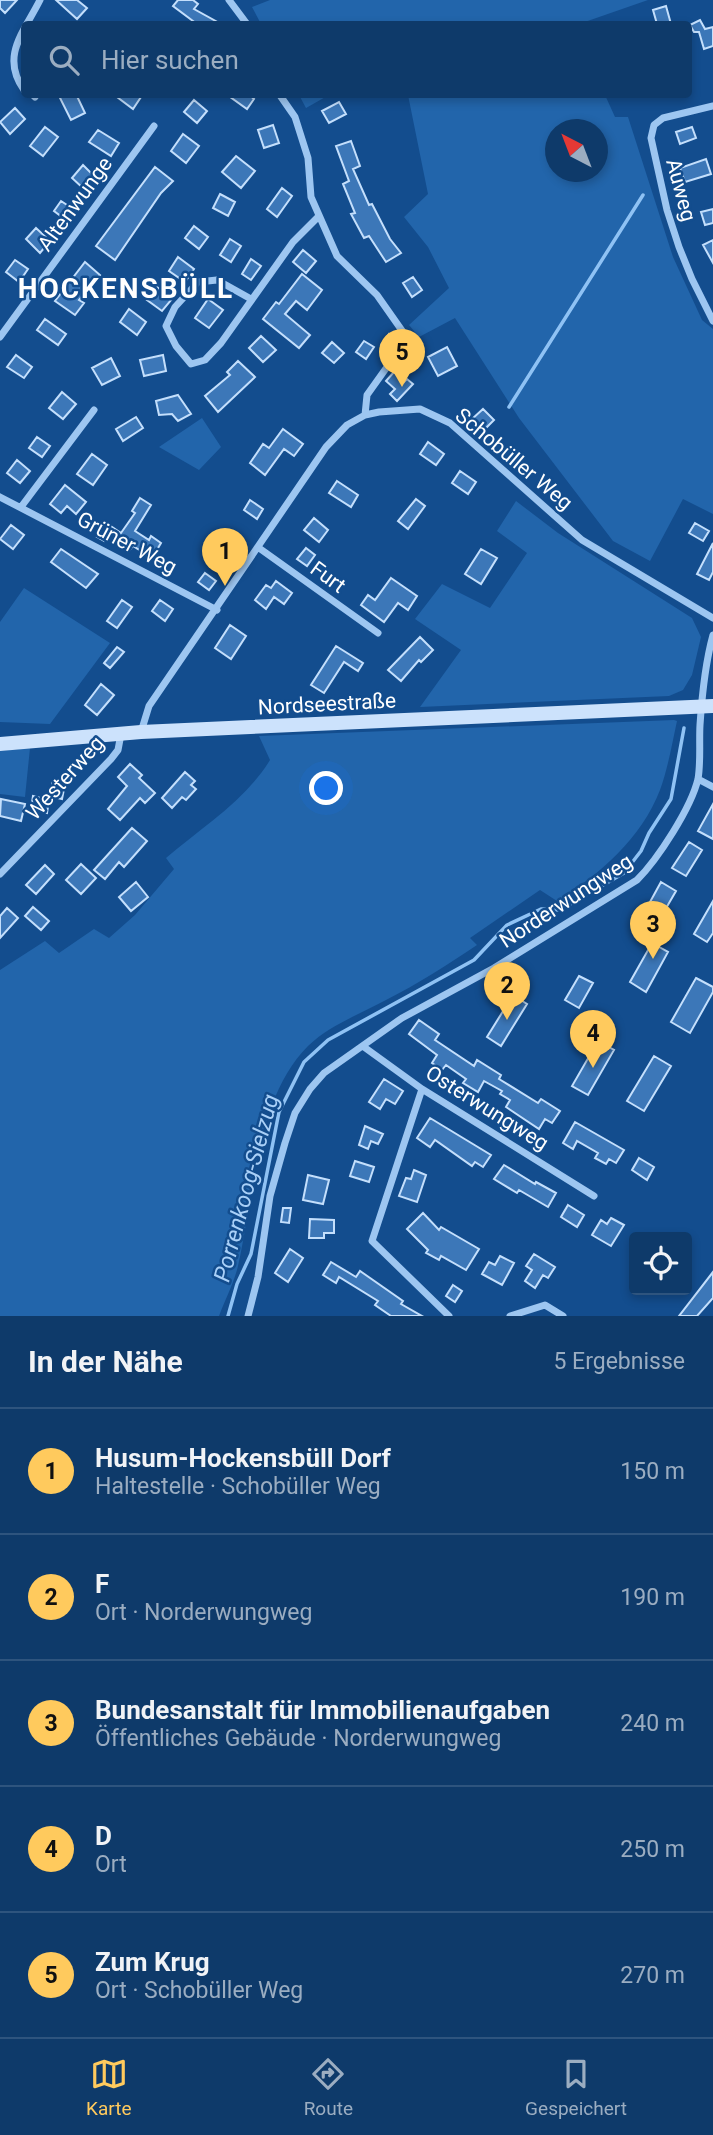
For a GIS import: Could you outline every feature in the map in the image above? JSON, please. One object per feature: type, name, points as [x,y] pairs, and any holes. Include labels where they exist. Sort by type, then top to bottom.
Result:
[{"type":"main road","name":"Nordseestraße","points":[[0,744],[121,733],[707,706]]},
{"type":"street","points":[[25,21],[40,0]]},
{"type":"street","points":[[229,0],[245,21]]},
{"type":"street","points":[[21,26],[12,38],[6,61],[11,75],[21,87]]},
{"type":"street","points":[[282,98],[295,117],[308,158],[311,197],[337,256],[377,295],[403,332],[414,341],[387,367],[367,395],[365,415]]},
{"type":"street","name":"Auweg","points":[[713,106],[667,115],[654,125],[651,146],[679,247],[713,321]]},
{"type":"street","name":"Altenwunge","points":[[0,337],[154,126]]},
{"type":"street","points":[[251,299],[217,280],[198,282],[175,307],[166,326],[176,346],[191,364],[205,360],[221,344],[293,242],[319,216]]},
{"type":"street","points":[[21,507],[94,410]]},
{"type":"street","name":"Schobüller Weg","points":[[141,732],[149,706],[326,447],[347,425],[365,415],[420,410],[450,423],[582,540],[713,618]]},
{"type":"street","name":"Grüner Weg","points":[[0,497],[217,610]]},
{"type":"street","name":"Furt","points":[[258,548],[378,633]]},
{"type":"street","name":"Norderwungweg","points":[[248,1316],[258,1277],[270,1196],[295,1114],[310,1088],[324,1073],[402,1018],[494,968],[637,880],[650,867],[678,822],[698,779],[707,706],[706,662],[713,635]]},
{"type":"street","name":"Westerweg","points":[[0,874],[111,759],[118,750],[121,733]]},
{"type":"street","points":[[698,779],[713,787]]},
{"type":"street","name":"Osterwungweg","points":[[364,1047],[422,1088],[594,1195]]},
{"type":"street","points":[[422,1088],[372,1241],[449,1316]]},
{"type":"street","points":[[510,1316],[545,1305],[563,1316]]},
{"type":"shaded area","points":[[270,0],[648,0],[588,21],[259,21],[252,7]]},
{"type":"shaded area","points":[[301,98],[324,98],[306,108]]},
{"type":"shaded area","points":[[409,98],[606,98],[615,117],[628,117],[673,257],[702,320],[713,329],[713,514],[683,499],[650,561],[613,541],[519,418],[455,318],[419,337],[409,325],[449,288],[428,247],[404,217],[428,194]]},
{"type":"shaded area","points":[[202,418],[221,447],[199,470],[159,447]]},
{"type":"shaded area","points":[[516,501],[558,533],[692,618],[701,637],[692,675],[683,690],[669,696],[420,707],[461,650],[415,619],[442,584],[490,608],[527,553],[497,531]]},
{"type":"shaded area","points":[[24,588],[110,643],[50,724],[0,722],[0,622]]},
{"type":"shaded area","points":[[677,721],[660,790],[642,824],[618,854],[589,879],[557,901],[540,890],[470,938],[477,945],[410,987],[326,1032],[308,1046],[290,1068],[267,1121],[259,1150],[238,1266],[219,1316],[0,1316],[0,970],[45,941],[59,953],[94,929],[109,938],[135,915],[174,869],[166,858],[236,801],[260,775],[270,760],[259,736]]},
{"type":"shaded area","points":[[30,748],[25,797],[0,794],[0,751]]},
{"type":"building","points":[[0,0],[17,0],[5,13],[0,8]]},
{"type":"building","points":[[56,0],[77,0],[87,8],[77,19]]},
{"type":"building","points":[[178,0],[193,0],[198,4],[194,9],[216,21],[193,21],[173,6]]},
{"type":"building","points":[[666,6],[670,21],[656,21],[653,10]]},
{"type":"building","points":[[700,20],[705,29],[713,27],[713,46],[704,49],[699,32],[694,32],[692,24]]},
{"type":"building","points":[[60,98],[78,98],[85,113],[71,120]]},
{"type":"building","points":[[118,98],[140,98],[133,109]]},
{"type":"building","points":[[232,98],[253,98],[247,109]]},
{"type":"building","points":[[194,100],[207,111],[197,123],[184,112]]},
{"type":"building","points":[[339,102],[346,114],[329,123],[322,111]]},
{"type":"building","points":[[15,108],[25,119],[10,134],[0,122]]},
{"type":"building","points":[[273,125],[279,143],[264,148],[258,130]]},
{"type":"building","points":[[45,127],[58,137],[43,156],[30,146]]},
{"type":"building","points":[[692,127],[696,138],[680,144],[676,132]]},
{"type":"building","points":[[98,130],[119,143],[111,156],[89,142]]},
{"type":"building","points":[[183,134],[199,146],[186,163],[171,151]]},
{"type":"building","points":[[351,141],[360,166],[353,169],[369,205],[372,204],[390,239],[401,253],[386,262],[369,236],[364,238],[351,214],[355,213],[343,184],[349,181],[336,146]]},
{"type":"building","points":[[236,156],[255,171],[241,188],[222,172]]},
{"type":"building","points":[[706,159],[711,174],[685,182],[680,168]]},
{"type":"building","points":[[83,165],[95,177],[84,189],[72,178]]},
{"type":"building","points":[[155,167],[173,181],[161,193],[115,260],[96,246]]},
{"type":"building","points":[[282,188],[292,196],[277,217],[267,209]]},
{"type":"building","points":[[220,194],[235,202],[228,216],[213,208]]},
{"type":"building","points":[[61,201],[73,209],[66,220],[54,211]]},
{"type":"building","points":[[713,209],[713,223],[705,225],[701,212]]},
{"type":"building","points":[[194,226],[208,237],[199,249],[185,238]]},
{"type":"building","points":[[36,228],[50,241],[40,253],[26,239]]},
{"type":"building","points":[[230,239],[241,246],[231,262],[220,255]]},
{"type":"building","points":[[713,240],[713,263],[703,245]]},
{"type":"building","points":[[303,250],[316,261],[306,273],[293,262]]},
{"type":"building","points":[[178,257],[194,269],[185,282],[169,271]]},
{"type":"building","points":[[251,259],[261,266],[251,280],[242,274]]},
{"type":"building","points":[[15,260],[28,269],[19,282],[6,272]]},
{"type":"building","points":[[85,262],[100,275],[79,300],[84,303],[75,315],[55,301]]},
{"type":"building","points":[[302,274],[322,290],[307,310],[296,301],[285,314],[310,335],[299,348],[263,319],[276,302],[279,304]]},
{"type":"building","points":[[413,277],[422,290],[412,297],[403,283]]},
{"type":"building","points":[[157,287],[172,299],[162,311],[147,300]]},
{"type":"building","points":[[208,299],[223,310],[209,328],[195,318]]},
{"type":"building","points":[[129,309],[146,322],[137,335],[120,322]]},
{"type":"building","points":[[45,319],[66,334],[58,345],[37,330]]},
{"type":"building","points":[[389,334],[400,342],[391,353],[381,345]]},
{"type":"building","points":[[261,336],[276,350],[263,362],[249,348]]},
{"type":"building","points":[[364,341],[374,347],[366,359],[356,352]]},
{"type":"building","points":[[332,342],[344,353],[334,363],[322,353]]},
{"type":"building","points":[[447,347],[457,366],[438,376],[428,357]]},
{"type":"building","points":[[16,355],[32,367],[24,378],[7,367]]},
{"type":"building","points":[[163,355],[166,371],[144,376],[140,360]]},
{"type":"building","points":[[111,358],[120,376],[102,385],[92,368]]},
{"type":"building","points":[[238,361],[255,377],[218,412],[205,396],[230,375],[227,372]]},
{"type":"building","points":[[394,372],[404,382],[407,379],[413,384],[397,401],[390,394],[395,389],[386,381]]},
{"type":"building","points":[[62,392],[76,404],[63,419],[49,408]]},
{"type":"building","points":[[178,395],[191,414],[178,421],[172,414],[159,415],[156,401]]},
{"type":"building","points":[[483,409],[494,420],[483,431],[472,419]]},
{"type":"building","points":[[136,417],[143,428],[123,441],[116,429]]},
{"type":"building","points":[[283,429],[303,444],[294,456],[284,449],[265,475],[250,463],[263,444],[269,448]]},
{"type":"building","points":[[37,437],[50,446],[42,457],[29,448]]},
{"type":"building","points":[[428,442],[444,454],[436,465],[420,454]]},
{"type":"building","points":[[92,454],[107,465],[93,485],[77,474]]},
{"type":"building","points":[[17,460],[30,471],[20,483],[7,473]]},
{"type":"building","points":[[460,471],[476,482],[468,494],[452,483]]},
{"type":"building","points":[[337,481],[358,495],[351,507],[329,493]]},
{"type":"building","points":[[65,485],[86,502],[76,514],[67,506],[61,513],[50,504]]},
{"type":"building","points":[[140,498],[151,505],[135,531],[149,540],[151,536],[161,543],[152,558],[133,546],[129,551],[107,536],[104,541],[97,537],[106,523],[121,533],[135,513],[132,511]]},
{"type":"building","points":[[416,499],[425,506],[408,529],[398,521]]},
{"type":"building","points":[[250,500],[263,509],[257,519],[244,510]]},
{"type":"building","points":[[314,518],[328,530],[319,542],[304,530]]},
{"type":"building","points":[[695,523],[709,531],[703,541],[689,533]]},
{"type":"building","points":[[11,525],[24,535],[13,549],[0,539]]},
{"type":"building","points":[[227,536],[240,545],[232,556],[219,548]]},
{"type":"building","points":[[713,543],[713,572],[709,580],[697,574]]},
{"type":"building","points":[[306,548],[315,555],[307,566],[297,559]]},
{"type":"building","points":[[61,549],[98,574],[86,588],[51,562]]},
{"type":"building","points":[[481,549],[497,558],[481,584],[465,574]]},
{"type":"building","points":[[205,573],[216,581],[209,590],[198,582]]},
{"type":"building","points":[[391,578],[417,596],[408,610],[398,603],[384,622],[361,605],[368,595],[375,600]]},
{"type":"building","points":[[276,581],[292,593],[284,604],[274,597],[266,609],[255,600],[266,585],[271,588]]},
{"type":"building","points":[[122,600],[132,607],[117,628],[107,621]]},
{"type":"building","points":[[160,600],[173,609],[165,621],[152,611]]},
{"type":"building","points":[[230,625],[246,636],[231,659],[215,648]]},
{"type":"building","points":[[420,637],[433,650],[421,662],[419,660],[401,681],[388,670]]},
{"type":"building","points":[[336,646],[363,663],[358,671],[344,662],[324,693],[311,685]]},
{"type":"building","points":[[117,647],[124,652],[110,668],[104,663]]},
{"type":"building","points":[[101,684],[114,695],[97,715],[85,705]]},
{"type":"building","points":[[130,764],[142,775],[139,778],[155,793],[145,803],[140,798],[120,820],[108,809],[127,786],[118,777]]},
{"type":"building","points":[[185,772],[195,781],[191,785],[196,789],[186,800],[182,797],[172,808],[162,798]]},
{"type":"building","points":[[53,781],[65,784],[62,799],[49,796]]},
{"type":"building","points":[[33,796],[49,800],[47,813],[31,809]]},
{"type":"building","points":[[1,799],[25,804],[21,821],[0,816]]},
{"type":"building","points":[[713,804],[713,839],[698,831]]},
{"type":"building","points":[[132,828],[147,841],[124,867],[119,862],[105,879],[94,870]]},
{"type":"building","points":[[689,842],[702,850],[686,876],[672,868]]},
{"type":"building","points":[[81,864],[96,878],[81,894],[66,880]]},
{"type":"building","points":[[45,865],[54,874],[36,894],[26,885]]},
{"type":"building","points":[[136,882],[148,897],[131,911],[119,897]]},
{"type":"building","points":[[661,882],[676,891],[665,910],[650,902]]},
{"type":"building","points":[[713,901],[713,933],[707,942],[694,934]]},
{"type":"building","points":[[33,907],[49,921],[41,930],[25,916]]},
{"type":"building","points":[[7,908],[18,918],[0,938],[0,916]]},
{"type":"building","points":[[652,943],[668,952],[646,992],[630,982]]},
{"type":"building","points":[[579,976],[593,983],[579,1008],[565,1000]]},
{"type":"building","points":[[696,978],[713,987],[713,992],[690,1033],[671,1022]]},
{"type":"building","points":[[513,995],[527,1004],[501,1046],[487,1037]]},
{"type":"building","points":[[419,1020],[439,1034],[435,1040],[474,1066],[477,1060],[501,1075],[499,1079],[538,1103],[541,1099],[560,1111],[552,1123],[545,1119],[539,1129],[506,1107],[510,1100],[500,1094],[502,1091],[484,1081],[478,1092],[463,1083],[466,1079],[446,1065],[442,1070],[432,1063],[437,1055],[409,1034]]},
{"type":"building","points":[[598,1041],[614,1050],[588,1095],[572,1086]]},
{"type":"building","points":[[654,1056],[671,1066],[644,1111],[627,1101]]},
{"type":"building","points":[[384,1079],[403,1091],[395,1104],[386,1099],[380,1109],[369,1102]]},
{"type":"building","points":[[430,1118],[491,1155],[483,1167],[475,1162],[472,1166],[435,1140],[430,1147],[417,1138]]},
{"type":"building","points":[[575,1122],[624,1150],[616,1163],[609,1159],[606,1164],[595,1158],[598,1153],[577,1141],[573,1149],[563,1143]]},
{"type":"building","points":[[365,1126],[383,1134],[378,1144],[371,1141],[368,1149],[359,1145]]},
{"type":"building","points":[[639,1158],[654,1167],[647,1180],[632,1170]]},
{"type":"building","points":[[355,1161],[374,1167],[369,1182],[350,1176]]},
{"type":"building","points":[[504,1165],[556,1193],[548,1207],[494,1179]]},
{"type":"building","points":[[414,1170],[426,1175],[417,1202],[399,1196],[406,1178],[411,1179]]},
{"type":"building","points":[[308,1175],[329,1180],[323,1204],[303,1200]]},
{"type":"building","points":[[568,1205],[584,1215],[577,1227],[561,1217]]},
{"type":"building","points":[[283,1208],[291,1208],[289,1223],[281,1222]]},
{"type":"building","points":[[423,1213],[439,1230],[441,1227],[479,1249],[466,1270],[441,1256],[439,1260],[426,1253],[428,1250],[407,1229]]},
{"type":"building","points":[[611,1218],[624,1225],[611,1246],[592,1235],[601,1220],[607,1224]]},
{"type":"building","points":[[310,1219],[334,1220],[334,1233],[324,1233],[324,1238],[309,1238]]},
{"type":"building","points":[[290,1249],[303,1258],[288,1282],[275,1273]]},
{"type":"building","points":[[534,1254],[555,1267],[548,1278],[543,1275],[535,1288],[525,1281],[532,1270],[526,1266]]},
{"type":"building","points":[[500,1256],[514,1263],[502,1285],[482,1274],[489,1262],[495,1265]]},
{"type":"building","points":[[331,1262],[356,1277],[360,1271],[403,1301],[401,1304],[422,1316],[391,1316],[375,1305],[378,1301],[339,1277],[336,1283],[323,1275]]},
{"type":"building","points":[[713,1272],[713,1298],[697,1316],[679,1316]]},
{"type":"building","points":[[453,1285],[462,1291],[455,1302],[446,1296]]},
{"type":"waterway","points":[[509,407],[643,195]]},
{"type":"waterway","name":"Porrenkoog-Sielzug","points":[[228,1316],[237,1284],[251,1254],[279,1112],[304,1062],[328,1040],[474,960],[507,925],[541,909],[560,910],[624,873],[641,851],[671,799],[684,728]]},
{"type":"place","name":"Zum Krug","points":[[402,387]]},
{"type":"place","name":"Husum-Hockensbüll Dorf","points":[[225,586]]},
{"type":"place","name":"Bundesanstalt für Immobilienaufgaben","points":[[653,959]]},
{"type":"place","name":"F","points":[[507,1020]]},
{"type":"place","name":"D","points":[[593,1068]]},
{"type":"district","name":"HOCKENSBÜLL","points":[[126,288]]}]
